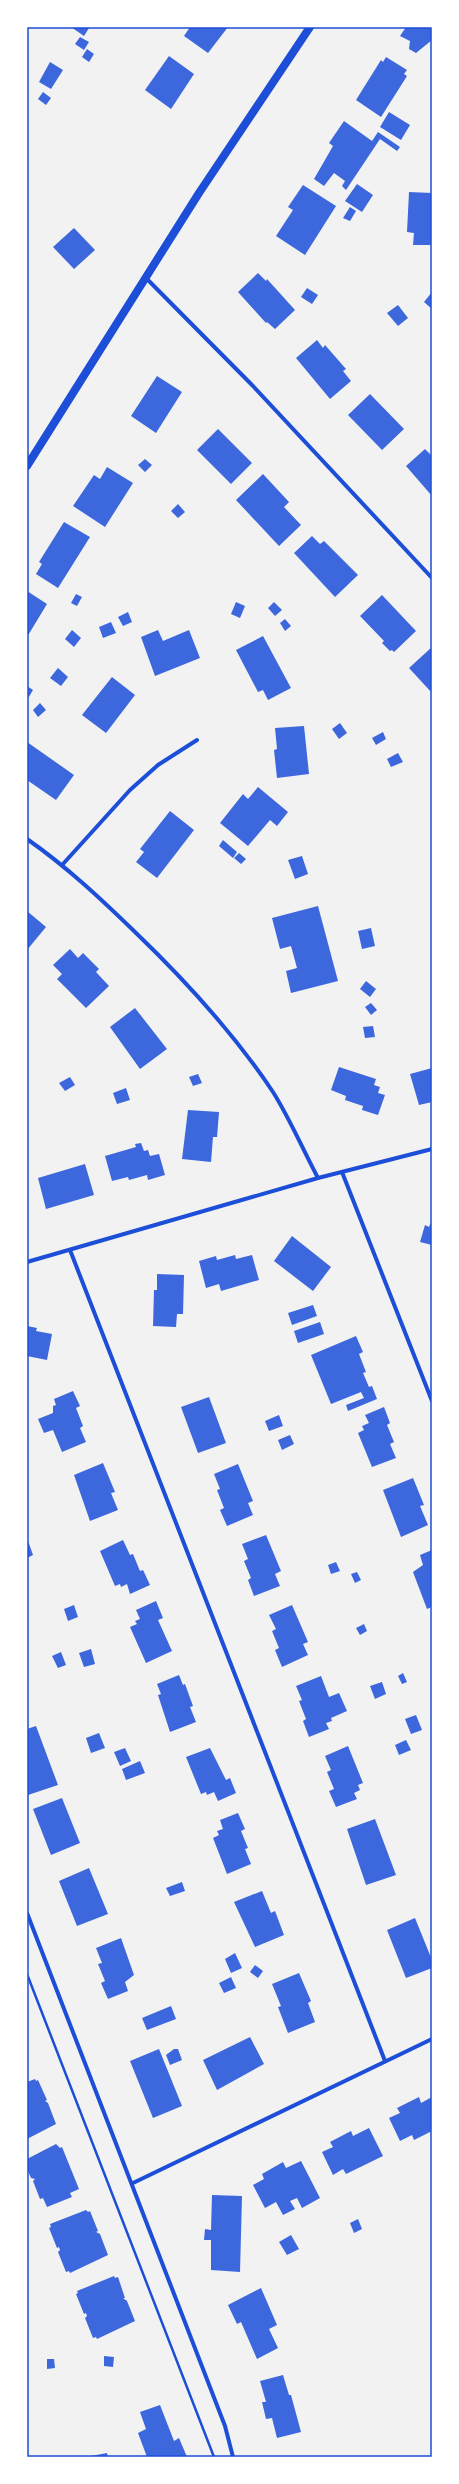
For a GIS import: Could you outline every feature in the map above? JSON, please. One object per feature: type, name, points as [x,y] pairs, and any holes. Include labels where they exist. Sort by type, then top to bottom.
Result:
[{"type":"main road","points":[[27,466],[199,193],[310,27]]},
{"type":"street","points":[[145,278],[253,386],[432,578]]},
{"type":"street","points":[[63,864],[130,790],[158,765],[197,740]]},
{"type":"street","points":[[27,839],[63,864],[172,967],[231,1033],[273,1093],[318,1178]]},
{"type":"street","points":[[27,1262],[318,1178],[432,1149]]},
{"type":"street","points":[[342,1172],[432,1401]]},
{"type":"street","points":[[70,1250],[385,2061]]},
{"type":"street","points":[[27,1913],[225,2426],[232,2457]]},
{"type":"street","points":[[132,2183],[432,2039]]},
{"type":"path","points":[[27,1974],[214,2457]]},
{"type":"building","points":[[71,27],[88,27],[89,28],[84,36]]},
{"type":"building","points":[[190,27],[228,27],[208,53],[184,36]]},
{"type":"building","points":[[406,27],[432,27],[432,40],[416,53],[409,49],[410,41],[400,36]]},
{"type":"building","points":[[80,37],[89,42],[84,50],[75,44]]},
{"type":"building","points":[[87,49],[94,54],[89,62],[82,57]]},
{"type":"building","points":[[169,56],[194,74],[171,109],[145,90]]},
{"type":"building","points":[[386,57],[407,70],[404,74],[407,76],[381,117],[356,100],[381,60],[383,62]]},
{"type":"building","points":[[50,62],[63,70],[51,89],[39,82]]},
{"type":"building","points":[[43,92],[51,98],[46,105],[38,99]]},
{"type":"building","points":[[389,112],[410,125],[401,140],[380,127]]},
{"type":"building","points":[[344,121],[372,141],[378,132],[400,147],[397,151],[380,139],[346,190],[342,186],[345,181],[334,173],[324,186],[314,179],[333,146],[329,143]]},
{"type":"building","points":[[357,184],[373,195],[362,212],[345,201]]},
{"type":"building","points":[[303,185],[336,206],[305,255],[276,236],[293,210],[288,207]]},
{"type":"building","points":[[409,192],[432,193],[432,245],[413,245],[414,233],[407,232]]},
{"type":"building","points":[[350,207],[356,211],[350,221],[343,218]]},
{"type":"building","points":[[74,228],[95,250],[74,269],[53,247]]},
{"type":"building","points":[[258,273],[266,281],[267,279],[295,310],[275,329],[267,322],[266,323],[238,292]]},
{"type":"building","points":[[307,288],[318,295],[312,304],[301,297]]},
{"type":"building","points":[[432,292],[432,309],[424,302]]},
{"type":"building","points":[[398,305],[408,318],[398,326],[387,313]]},
{"type":"building","points":[[317,340],[323,348],[325,345],[346,369],[343,371],[351,381],[330,399],[296,358]]},
{"type":"building","points":[[157,376],[182,392],[156,433],[131,416]]},
{"type":"building","points":[[370,394],[404,429],[382,450],[348,415]]},
{"type":"building","points":[[218,429],[252,463],[231,484],[197,450]]},
{"type":"building","points":[[425,449],[432,456],[432,496],[406,466]]},
{"type":"building","points":[[145,459],[152,465],[145,472],[138,465]]},
{"type":"building","points":[[107,467],[133,483],[105,527],[73,506],[94,475],[100,479]]},
{"type":"building","points":[[263,474],[289,502],[284,507],[301,525],[279,546],[236,500]]},
{"type":"building","points":[[178,504],[185,512],[178,518],[171,511]]},
{"type":"building","points":[[64,522],[90,537],[58,588],[36,574],[42,564],[39,562]]},
{"type":"building","points":[[312,536],[320,544],[324,541],[358,575],[335,597],[294,553]]},
{"type":"building","points":[[27,591],[47,604],[27,637]]},
{"type":"building","points":[[76,594],[82,597],[77,606],[71,603]]},
{"type":"building","points":[[382,595],[416,631],[394,652],[392,650],[390,651],[382,643],[384,641],[360,616]]},
{"type":"building","points":[[236,602],[245,606],[240,618],[231,614]]},
{"type":"building","points":[[274,602],[282,610],[275,616],[268,608]]},
{"type":"building","points":[[128,612],[132,622],[123,626],[118,617]]},
{"type":"building","points":[[285,619],[291,626],[285,631],[280,623]]},
{"type":"building","points":[[111,622],[116,633],[103,638],[99,627]]},
{"type":"building","points":[[72,630],[81,638],[74,647],[65,639]]},
{"type":"building","points":[[158,630],[163,641],[189,630],[200,658],[155,676],[141,637]]},
{"type":"building","points":[[263,636],[291,688],[268,700],[263,690],[258,692],[236,650]]},
{"type":"building","points":[[432,647],[432,693],[409,668]]},
{"type":"building","points":[[58,668],[68,677],[61,686],[50,678]]},
{"type":"building","points":[[112,677],[135,695],[106,733],[82,715]]},
{"type":"building","points":[[27,686],[33,690],[27,700]]},
{"type":"building","points":[[40,703],[46,710],[38,717],[33,710]]},
{"type":"building","points":[[340,723],[347,733],[339,739],[332,729]]},
{"type":"building","points":[[304,726],[309,774],[277,778],[274,750],[277,749],[275,728]]},
{"type":"building","points":[[383,732],[386,739],[376,745],[372,738]]},
{"type":"building","points":[[27,742],[74,775],[56,800],[27,780]]},
{"type":"building","points":[[398,753],[403,762],[391,767],[387,759]]},
{"type":"building","points":[[258,787],[288,812],[277,826],[270,820],[248,846],[220,823],[243,794],[248,799]]},
{"type":"building","points":[[170,811],[194,830],[157,878],[136,862],[144,852],[140,849]]},
{"type":"building","points":[[223,840],[237,852],[233,858],[219,846]]},
{"type":"building","points":[[239,853],[246,859],[241,864],[234,858]]},
{"type":"building","points":[[302,856],[308,874],[295,879],[288,860]]},
{"type":"building","points":[[318,906],[338,981],[291,993],[286,971],[297,968],[291,946],[280,949],[272,918]]},
{"type":"building","points":[[27,911],[46,927],[27,950]]},
{"type":"building","points":[[371,928],[375,946],[362,949],[358,931]]},
{"type":"building","points":[[70,949],[78,958],[83,953],[99,969],[96,972],[109,986],[86,1008],[57,979],[62,974],[53,965]]},
{"type":"building","points":[[366,981],[376,989],[370,997],[360,989]]},
{"type":"building","points":[[371,1003],[377,1010],[371,1015],[365,1007]]},
{"type":"building","points":[[135,1008],[167,1049],[140,1069],[110,1027]]},
{"type":"building","points":[[373,1026],[375,1037],[365,1038],[363,1027]]},
{"type":"building","points":[[339,1067],[376,1079],[374,1085],[380,1087],[378,1093],[385,1095],[378,1115],[362,1110],[363,1106],[345,1100],[346,1096],[331,1090]]},
{"type":"building","points":[[432,1068],[432,1102],[419,1105],[410,1074]]},
{"type":"building","points":[[198,1074],[202,1083],[193,1086],[189,1077]]},
{"type":"building","points":[[70,1077],[75,1085],[65,1091],[59,1083]]},
{"type":"building","points":[[126,1088],[130,1100],[117,1104],[113,1093]]},
{"type":"building","points":[[188,1110],[219,1112],[217,1137],[213,1137],[211,1162],[182,1159]]},
{"type":"building","points":[[141,1143],[144,1151],[148,1150],[150,1156],[159,1154],[165,1175],[148,1180],[147,1175],[129,1180],[128,1177],[112,1181],[105,1156],[136,1147],[135,1144]]},
{"type":"building","points":[[85,1164],[94,1195],[46,1209],[38,1178]]},
{"type":"building","points":[[432,1220],[432,1245],[420,1242],[425,1225],[429,1227]]},
{"type":"building","points":[[292,1236],[331,1267],[313,1291],[274,1261]]},
{"type":"building","points":[[235,1255],[236,1259],[252,1255],[259,1280],[221,1291],[219,1284],[206,1288],[199,1261],[216,1256],[217,1260]]},
{"type":"building","points":[[157,1274],[184,1275],[183,1314],[177,1314],[176,1327],[153,1326],[154,1290],[157,1290]]},
{"type":"building","points":[[313,1305],[317,1316],[292,1325],[288,1313]]},
{"type":"building","points":[[320,1322],[324,1334],[298,1343],[294,1331]]},
{"type":"building","points":[[27,1326],[37,1328],[36,1331],[52,1334],[47,1360],[27,1356]]},
{"type":"building","points":[[356,1336],[363,1352],[359,1354],[366,1372],[363,1373],[369,1387],[372,1386],[377,1399],[348,1411],[346,1405],[364,1398],[361,1392],[331,1404],[311,1355]]},
{"type":"building","points":[[73,1391],[80,1406],[76,1408],[83,1426],[80,1428],[86,1442],[62,1452],[53,1430],[44,1433],[38,1419],[53,1413],[53,1406],[56,1405],[54,1399]]},
{"type":"building","points":[[209,1397],[226,1443],[198,1453],[181,1407]]},
{"type":"building","points":[[384,1407],[390,1423],[387,1425],[394,1442],[390,1444],[396,1458],[372,1467],[358,1433],[364,1430],[362,1426],[369,1423],[365,1415]]},
{"type":"building","points":[[279,1415],[283,1426],[269,1431],[265,1421]]},
{"type":"building","points":[[290,1435],[294,1444],[282,1450],[278,1440]]},
{"type":"building","points":[[103,1463],[115,1492],[111,1493],[118,1510],[90,1521],[74,1475]]},
{"type":"building","points":[[238,1464],[253,1501],[248,1503],[253,1515],[227,1526],[220,1510],[224,1508],[217,1490],[220,1489],[214,1474]]},
{"type":"building","points":[[413,1478],[424,1505],[420,1506],[428,1525],[401,1537],[383,1490]]},
{"type":"building","points":[[266,1535],[281,1571],[275,1574],[280,1586],[254,1596],[248,1580],[251,1578],[244,1561],[248,1559],[242,1544]]},
{"type":"building","points":[[27,1538],[33,1555],[27,1558]]},
{"type":"building","points":[[123,1540],[130,1555],[133,1554],[140,1571],[143,1570],[150,1585],[130,1594],[127,1584],[121,1587],[120,1584],[115,1586],[100,1551]]},
{"type":"building","points":[[432,1550],[432,1607],[427,1609],[413,1572],[423,1565],[420,1555]]},
{"type":"building","points":[[336,1562],[340,1571],[331,1574],[328,1565]]},
{"type":"building","points":[[357,1572],[361,1580],[355,1583],[351,1574]]},
{"type":"building","points":[[156,1601],[163,1618],[158,1620],[172,1651],[146,1663],[130,1627],[137,1624],[135,1621],[140,1619],[136,1610]]},
{"type":"building","points":[[74,1605],[78,1617],[68,1621],[64,1609]]},
{"type":"building","points":[[292,1605],[308,1642],[303,1644],[308,1655],[282,1667],[275,1650],[279,1648],[272,1631],[276,1629],[269,1615]]},
{"type":"building","points":[[364,1624],[367,1631],[360,1635],[356,1628]]},
{"type":"building","points":[[91,1649],[95,1664],[84,1667],[79,1653]]},
{"type":"building","points":[[61,1652],[66,1665],[58,1668],[52,1656]]},
{"type":"building","points":[[403,1673],[407,1682],[402,1684],[398,1676]]},
{"type":"building","points":[[179,1675],[183,1685],[185,1684],[193,1706],[190,1707],[196,1722],[170,1732],[158,1695],[161,1694],[157,1684]]},
{"type":"building","points":[[321,1676],[329,1697],[339,1693],[347,1711],[331,1718],[332,1721],[326,1723],[329,1729],[309,1737],[303,1721],[306,1719],[299,1701],[302,1700],[296,1686]]},
{"type":"building","points":[[382,1682],[386,1694],[375,1699],[370,1686]]},
{"type":"building","points":[[416,1715],[422,1730],[411,1734],[405,1719]]},
{"type":"building","points":[[36,1726],[58,1785],[28,1795],[27,1729]]},
{"type":"building","points":[[99,1733],[105,1748],[91,1753],[86,1738]]},
{"type":"building","points":[[406,1740],[411,1750],[399,1755],[395,1745]]},
{"type":"building","points":[[348,1746],[363,1783],[358,1785],[360,1790],[354,1793],[357,1799],[336,1807],[329,1791],[334,1789],[327,1772],[331,1770],[325,1756]]},
{"type":"building","points":[[125,1748],[131,1761],[120,1766],[114,1752]]},
{"type":"building","points":[[210,1748],[226,1780],[230,1778],[236,1793],[218,1801],[214,1792],[207,1795],[206,1792],[201,1794],[186,1757]]},
{"type":"building","points":[[140,1761],[145,1773],[126,1780],[122,1769]]},
{"type":"building","points":[[62,1798],[80,1843],[51,1855],[33,1809]]},
{"type":"building","points":[[238,1813],[245,1829],[241,1831],[248,1848],[245,1849],[251,1864],[227,1874],[213,1838],[219,1835],[217,1831],[223,1829],[220,1820]]},
{"type":"building","points":[[375,1819],[396,1875],[366,1885],[347,1829]]},
{"type":"building","points":[[89,1868],[108,1914],[77,1926],[59,1881]]},
{"type":"building","points":[[182,1882],[185,1891],[170,1896],[166,1888]]},
{"type":"building","points":[[262,1891],[271,1913],[275,1911],[284,1935],[255,1947],[234,1902]]},
{"type":"building","points":[[415,1918],[432,1960],[432,1968],[406,1978],[387,1930]]},
{"type":"building","points":[[121,1938],[134,1975],[125,1982],[128,1991],[108,1999],[101,1983],[105,1981],[98,1964],[102,1963],[96,1948]]},
{"type":"building","points":[[235,1953],[242,1968],[231,1973],[225,1959]]},
{"type":"building","points":[[255,1965],[263,1971],[258,1978],[250,1972]]},
{"type":"building","points":[[299,1973],[311,2001],[308,2003],[315,2022],[288,2033],[278,2007],[281,2006],[272,1984]]},
{"type":"building","points":[[231,1977],[236,1988],[224,1993],[219,1983]]},
{"type":"building","points":[[171,2006],[176,2019],[147,2030],[142,2018]]},
{"type":"building","points":[[250,2037],[264,2064],[217,2090],[203,2060]]},
{"type":"building","points":[[159,2049],[182,2106],[153,2118],[130,2061]]},
{"type":"building","points":[[174,2049],[178,2049],[182,2060],[170,2065],[166,2055]]},
{"type":"building","points":[[35,2079],[36,2081],[38,2080],[47,2100],[45,2101],[48,2103],[56,2124],[27,2139],[27,2082]]},
{"type":"building","points":[[419,2097],[421,2103],[432,2097],[432,2131],[414,2140],[412,2135],[400,2141],[389,2118],[400,2113],[397,2108]]},
{"type":"building","points":[[369,2128],[383,2156],[346,2174],[343,2169],[333,2175],[322,2152],[333,2147],[330,2142],[351,2131],[353,2136]]},
{"type":"building","points":[[56,2144],[60,2148],[62,2147],[79,2189],[70,2193],[72,2197],[47,2207],[43,2198],[40,2199],[33,2181],[35,2179],[31,2178],[27,2169],[27,2159]]},
{"type":"building","points":[[301,2161],[320,2198],[302,2208],[297,2198],[290,2201],[295,2209],[283,2215],[276,2202],[265,2208],[253,2185],[264,2179],[262,2174],[283,2162],[286,2168]]},
{"type":"building","points":[[212,2195],[242,2196],[240,2272],[211,2270],[211,2240],[204,2240],[205,2229],[211,2230]]},
{"type":"building","points":[[86,2210],[88,2212],[90,2211],[98,2231],[96,2232],[100,2234],[108,2255],[70,2273],[69,2271],[66,2272],[58,2252],[60,2250],[59,2247],[57,2248],[49,2228],[51,2227],[50,2224]]},
{"type":"building","points":[[358,2219],[362,2229],[354,2233],[350,2223]]},
{"type":"building","points":[[291,2235],[299,2249],[287,2255],[279,2242]]},
{"type":"building","points":[[114,2276],[115,2278],[118,2277],[125,2298],[123,2298],[127,2301],[135,2321],[97,2339],[96,2337],[93,2338],[85,2318],[87,2316],[86,2313],[84,2314],[76,2294],[78,2293],[77,2291]]},
{"type":"building","points":[[261,2288],[277,2325],[269,2329],[278,2348],[257,2359],[241,2322],[237,2324],[228,2305]]},
{"type":"building","points":[[104,2356],[114,2357],[113,2367],[104,2366]]},
{"type":"building","points":[[47,2359],[54,2359],[55,2368],[47,2369]]},
{"type":"building","points":[[283,2375],[289,2395],[291,2395],[301,2432],[277,2438],[272,2418],[266,2419],[262,2402],[266,2402],[260,2381]]},
{"type":"building","points":[[160,2405],[174,2441],[179,2438],[187,2457],[147,2457],[138,2433],[146,2429],[140,2412]]},
{"type":"building","points":[[107,2453],[108,2457],[91,2457],[91,2456]]}]
